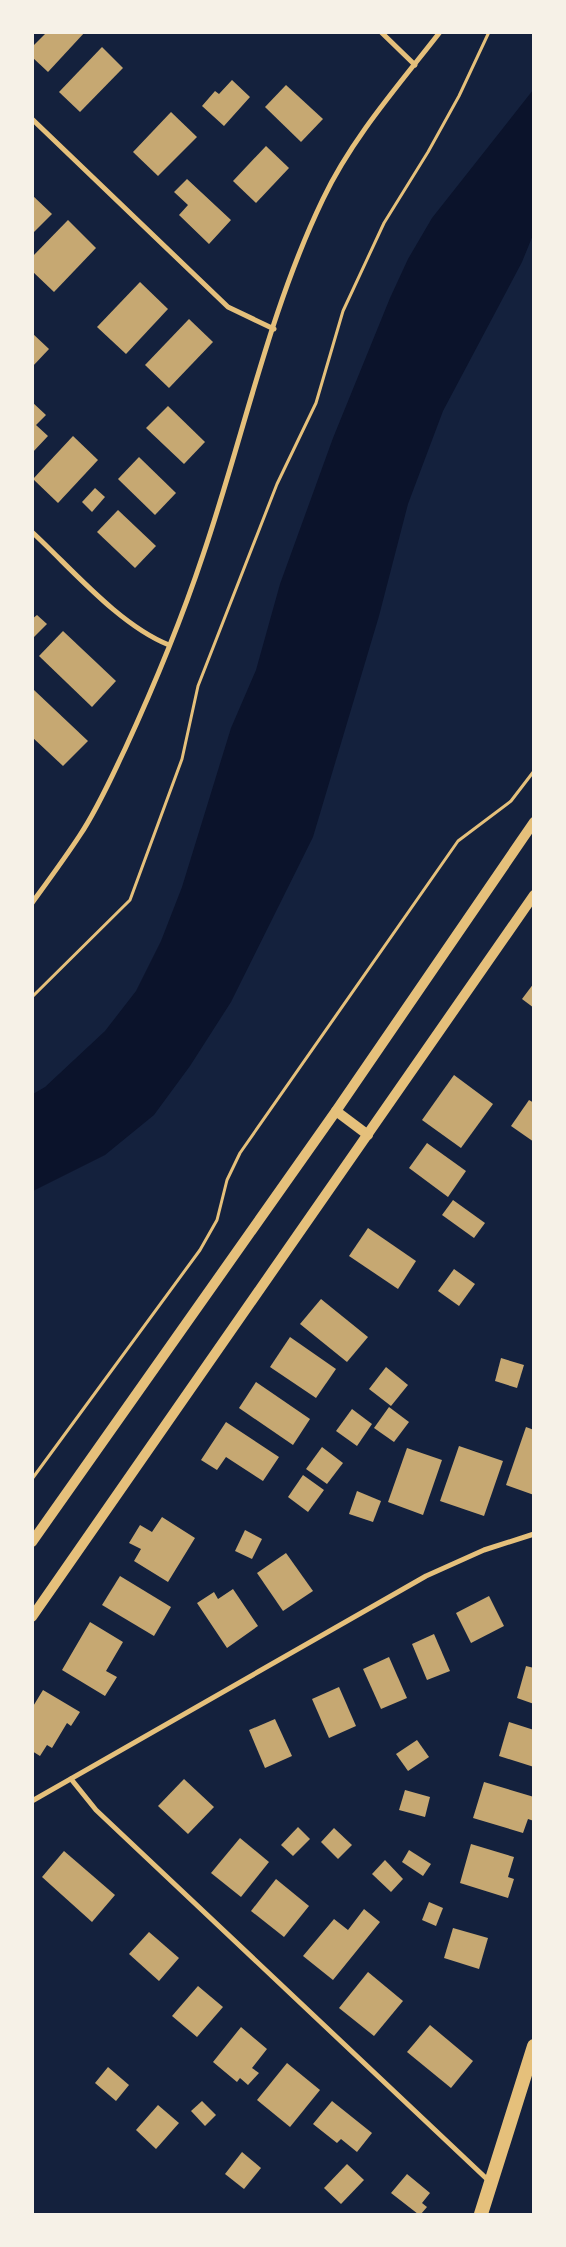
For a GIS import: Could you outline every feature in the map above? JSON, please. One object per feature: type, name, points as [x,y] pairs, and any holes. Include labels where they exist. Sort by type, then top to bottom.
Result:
[{"type":"highway","points":[[481,2214],[534,2046]]},
{"type":"main road","points":[[32,1542],[336,1111],[534,822]]},
{"type":"main road","points":[[32,1616],[534,894]]},
{"type":"main road","points":[[336,1111],[368,1135]]},
{"type":"street","points":[[381,32],[415,64]]},
{"type":"street","points":[[32,903],[81,834],[137,723],[203,555],[294,265],[323,198],[339,168],[377,113],[440,32]]},
{"type":"street","points":[[32,118],[228,307],[274,329]]},
{"type":"street","points":[[32,532],[126,620],[153,639],[169,645]]},
{"type":"street","points":[[32,1801],[426,1576],[484,1550],[534,1534]]},
{"type":"street","points":[[71,1779],[103,1817],[491,2183]]},
{"type":"path","points":[[32,997],[130,900],[182,758],[198,686],[277,484],[316,402],[343,311],[384,223],[433,144],[490,32]]},
{"type":"path","points":[[32,1479],[200,1250],[217,1220],[227,1180],[240,1153],[458,841],[511,801],[534,771]]},
{"type":"water","points":[[533,90],[533,235],[522,262],[443,411],[408,504],[379,616],[313,837],[231,1002],[190,1066],[154,1115],[105,1155],[33,1191],[33,1094],[45,1087],[105,1031],[136,991],[161,941],[182,887],[231,728],[256,670],[280,584],[333,438],[390,298],[408,259],[432,218]]},
{"type":"building","points":[[47,32],[85,32],[48,72],[32,57],[32,47]]},
{"type":"building","points":[[102,47],[123,68],[80,112],[59,92]]},
{"type":"building","points":[[232,80],[250,97],[224,126],[202,106],[215,91],[219,94]]},
{"type":"building","points":[[286,85],[323,119],[301,142],[265,107]]},
{"type":"building","points":[[171,112],[197,137],[158,176],[133,152]]},
{"type":"building","points":[[266,146],[289,168],[256,203],[233,181]]},
{"type":"building","points":[[187,179],[231,220],[209,244],[179,215],[188,205],[174,192]]},
{"type":"building","points":[[32,195],[52,214],[32,234]]},
{"type":"building","points":[[68,220],[96,248],[54,292],[32,271],[32,257]]},
{"type":"building","points":[[140,282],[168,309],[126,354],[97,327]]},
{"type":"building","points":[[189,319],[213,342],[169,388],[145,365]]},
{"type":"building","points":[[32,333],[49,349],[32,367]]},
{"type":"building","points":[[32,402],[46,415],[36,425],[48,436],[32,453]]},
{"type":"building","points":[[168,406],[205,442],[184,464],[146,428]]},
{"type":"building","points":[[73,436],[98,460],[58,503],[33,479]]},
{"type":"building","points":[[139,457],[176,493],[155,515],[118,479]]},
{"type":"building","points":[[95,488],[105,497],[92,512],[82,502]]},
{"type":"building","points":[[118,510],[156,546],[135,568],[97,532]]},
{"type":"building","points":[[37,615],[47,624],[32,639],[32,619]]},
{"type":"building","points":[[63,631],[116,681],[92,707],[39,656]]},
{"type":"building","points":[[34,690],[88,741],[63,766],[32,737],[32,692]]},
{"type":"building","points":[[534,983],[534,1008],[522,999]]},
{"type":"building","points":[[454,1075],[493,1104],[461,1148],[422,1120]]},
{"type":"building","points":[[529,1100],[534,1103],[534,1142],[511,1126]]},
{"type":"building","points":[[427,1143],[466,1171],[448,1197],[409,1168]]},
{"type":"building","points":[[453,1200],[485,1223],[474,1238],[442,1215]]},
{"type":"building","points":[[368,1228],[416,1261],[398,1289],[349,1256]]},
{"type":"building","points":[[454,1269],[475,1284],[459,1306],[438,1291]]},
{"type":"building","points":[[321,1299],[368,1337],[347,1362],[300,1324]]},
{"type":"building","points":[[290,1337],[336,1369],[316,1398],[270,1367]]},
{"type":"building","points":[[501,1358],[524,1365],[517,1388],[495,1381]]},
{"type":"building","points":[[386,1367],[408,1385],[391,1406],[369,1389]]},
{"type":"building","points":[[256,1382],[310,1419],[293,1445],[239,1408]]},
{"type":"building","points":[[389,1407],[409,1422],[394,1442],[374,1428]]},
{"type":"building","points":[[352,1409],[372,1424],[357,1446],[336,1431]]},
{"type":"building","points":[[226,1422],[279,1457],[263,1481],[226,1457],[217,1470],[201,1460]]},
{"type":"building","points":[[526,1427],[534,1430],[534,1495],[506,1485]]},
{"type":"building","points":[[459,1446],[503,1461],[484,1516],[440,1501]]},
{"type":"building","points":[[322,1447],[343,1463],[327,1484],[306,1469]]},
{"type":"building","points":[[407,1448],[442,1460],[423,1515],[388,1502]]},
{"type":"building","points":[[303,1475],[324,1490],[308,1512],[288,1497]]},
{"type":"building","points":[[357,1491],[381,1501],[373,1522],[349,1514]]},
{"type":"building","points":[[162,1517],[195,1538],[168,1582],[134,1561],[141,1549],[129,1543],[140,1525],[152,1532]]},
{"type":"building","points":[[245,1530],[262,1539],[252,1559],[235,1551]]},
{"type":"building","points":[[286,1553],[313,1591],[283,1611],[257,1573]]},
{"type":"building","points":[[120,1576],[171,1607],[154,1636],[102,1605]]},
{"type":"building","points":[[233,1589],[258,1626],[227,1648],[197,1603],[214,1592],[218,1599]]},
{"type":"building","points":[[489,1596],[504,1626],[471,1643],[456,1613]]},
{"type":"building","points":[[90,1622],[123,1642],[106,1671],[117,1677],[105,1696],[62,1670]]},
{"type":"building","points":[[434,1634],[450,1671],[427,1680],[412,1644]]},
{"type":"building","points":[[389,1657],[407,1698],[381,1709],[363,1669]]},
{"type":"building","points":[[526,1666],[534,1668],[534,1704],[517,1698]]},
{"type":"building","points":[[339,1687],[356,1726],[329,1738],[312,1699]]},
{"type":"building","points":[[43,1690],[80,1712],[71,1726],[67,1723],[52,1748],[47,1745],[40,1756],[32,1751],[32,1708]]},
{"type":"building","points":[[275,1719],[292,1756],[265,1768],[249,1730]]},
{"type":"building","points":[[509,1722],[534,1730],[534,1767],[499,1756]]},
{"type":"building","points":[[417,1740],[429,1757],[408,1771],[396,1754]]},
{"type":"building","points":[[184,1779],[214,1807],[188,1834],[158,1806]]},
{"type":"building","points":[[484,1782],[534,1797],[534,1821],[528,1819],[523,1833],[473,1818]]},
{"type":"building","points":[[405,1790],[430,1797],[425,1817],[399,1810]]},
{"type":"building","points":[[298,1827],[310,1839],[293,1856],[281,1845]]},
{"type":"building","points":[[334,1828],[352,1845],[338,1859],[321,1842]]},
{"type":"building","points":[[240,1838],[269,1862],[241,1897],[211,1873]]},
{"type":"building","points":[[471,1844],[514,1857],[508,1877],[514,1879],[508,1898],[460,1883]]},
{"type":"building","points":[[409,1850],[431,1864],[423,1876],[402,1862]]},
{"type":"building","points":[[64,1851],[115,1895],[92,1922],[42,1877]]},
{"type":"building","points":[[385,1860],[403,1879],[391,1892],[372,1874]]},
{"type":"building","points":[[276,1879],[309,1906],[284,1937],[251,1911]]},
{"type":"building","points":[[429,1902],[443,1908],[436,1926],[422,1920]]},
{"type":"building","points":[[364,1909],[380,1922],[333,1980],[303,1956],[334,1919],[348,1930]]},
{"type":"building","points":[[453,1928],[488,1938],[479,1969],[444,1958]]},
{"type":"building","points":[[149,1932],[179,1958],[159,1981],[129,1954]]},
{"type":"building","points":[[368,1972],[403,2001],[374,2036],[339,2008]]},
{"type":"building","points":[[198,1986],[223,2007],[197,2037],[172,2016]]},
{"type":"building","points":[[430,2025],[473,2061],[451,2088],[407,2052]]},
{"type":"building","points":[[241,2027],[267,2049],[252,2068],[259,2073],[248,2085],[240,2078],[237,2082],[213,2062]]},
{"type":"building","points":[[287,2063],[320,2090],[290,2127],[257,2100]]},
{"type":"building","points":[[108,2067],[129,2085],[116,2101],[95,2083]]},
{"type":"building","points":[[202,2101],[216,2115],[205,2126],[191,2111]]},
{"type":"building","points":[[332,2101],[372,2133],[357,2152],[341,2139],[337,2143],[313,2124]]},
{"type":"building","points":[[158,2105],[179,2123],[156,2149],[136,2130]]},
{"type":"building","points":[[242,2152],[261,2168],[244,2189],[225,2174]]},
{"type":"building","points":[[347,2164],[364,2180],[341,2204],[324,2188]]},
{"type":"building","points":[[407,2174],[430,2193],[422,2203],[427,2207],[421,2214],[418,2214],[391,2193]]}]
